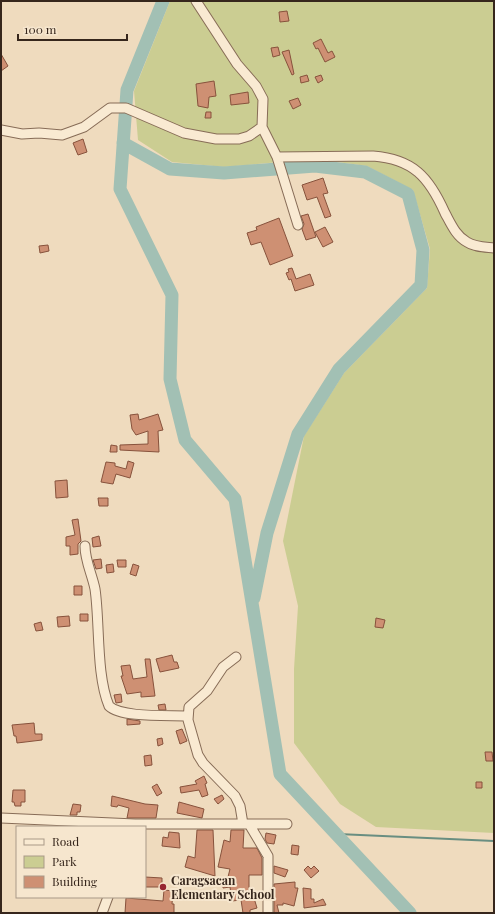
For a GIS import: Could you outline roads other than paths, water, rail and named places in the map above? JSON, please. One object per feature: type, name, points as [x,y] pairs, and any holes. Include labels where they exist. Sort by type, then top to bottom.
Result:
[{"type":"street","points":[[196,1],[237,64],[260,92],[263,99],[262,127],[277,157],[298,225]]},
{"type":"street","points":[[1,130],[22,134],[39,133],[62,135],[84,127],[110,108],[126,108],[184,133],[216,139],[239,139],[249,136],[262,127]]},
{"type":"street","points":[[277,157],[372,156],[387,157],[401,161],[426,178],[438,196],[452,227],[463,239],[473,245],[494,248]]},
{"type":"street","points":[[84,546],[84,554],[94,588],[102,676],[109,706],[119,711],[148,715],[188,716]]},
{"type":"street","points":[[236,657],[223,667],[207,691],[189,707],[188,716],[193,743],[200,759],[235,796],[246,824],[268,856],[268,913]]},
{"type":"street","points":[[1,818],[134,826],[287,824]]},
{"type":"street","points":[[102,913],[108,898]]},
{"type":"waterway","points":[[163,1],[127,90],[120,189],[172,295],[170,379],[185,440],[235,499],[280,774],[410,913]]},
{"type":"waterway","points":[[123,143],[170,169],[224,173],[315,166],[365,172],[408,194],[423,250],[421,285],[339,369],[298,434],[267,533],[254,598]]},
{"type":"waterway","points":[[338,834],[494,841]]},
{"type":"place","name":"Caragsacan Elementary School","points":[[163,887]]}]
